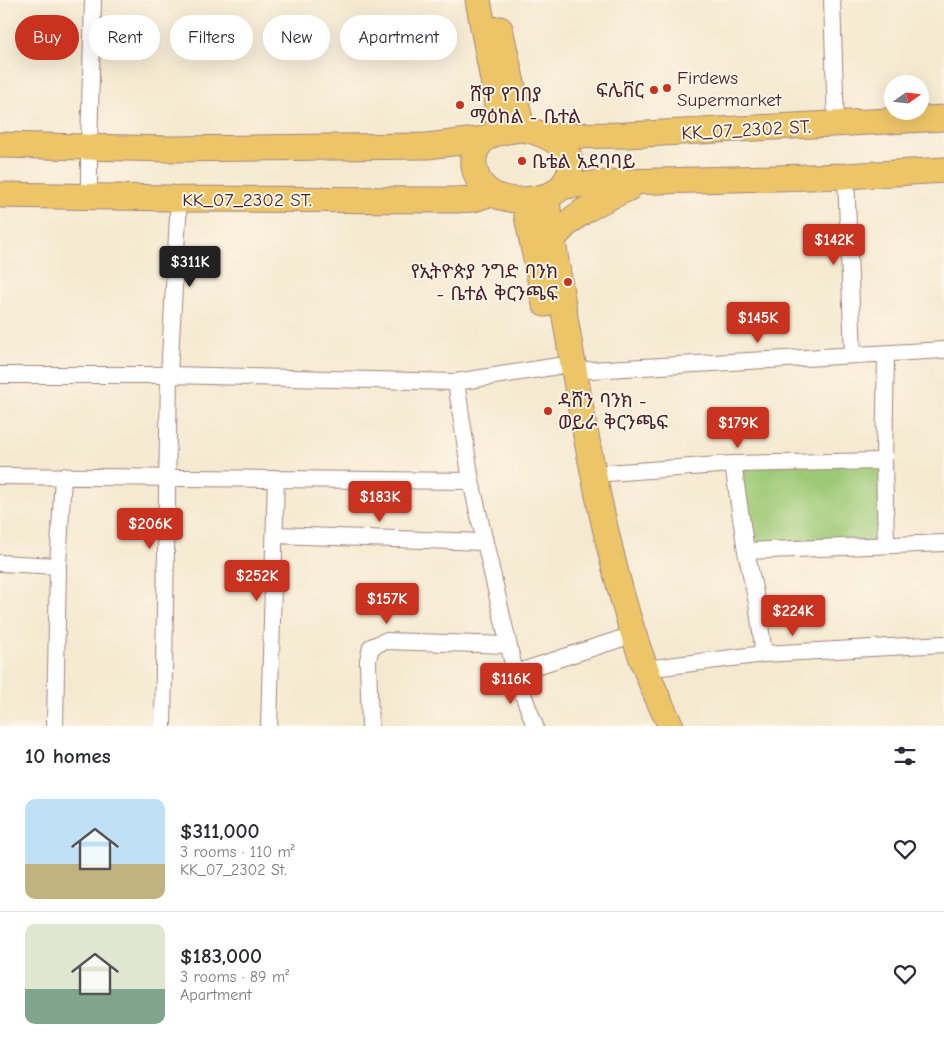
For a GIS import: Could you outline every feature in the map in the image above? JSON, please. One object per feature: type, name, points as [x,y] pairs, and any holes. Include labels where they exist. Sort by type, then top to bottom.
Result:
[{"type":"main road","points":[[478,0],[504,93],[526,106],[543,123],[566,131],[591,135]]},
{"type":"main road","points":[[494,0],[504,93],[502,134]]},
{"type":"main road","points":[[456,143],[475,129],[504,93]]},
{"type":"main road","name":"KK_07_2302 ST.","points":[[548,136],[636,134],[944,118]]},
{"type":"main road","points":[[0,145],[198,149],[427,146],[534,131],[548,136],[562,146],[568,154],[570,167],[566,179],[544,194]]},
{"type":"main road","points":[[483,196],[481,182],[476,176],[474,153],[502,134]]},
{"type":"main road","points":[[483,196],[508,199],[644,182],[846,176],[944,170]]},
{"type":"main road","points":[[541,237],[567,224],[588,207],[644,182]]},
{"type":"main road","points":[[544,194],[541,237],[565,368],[586,503],[620,639],[642,697],[657,726]]},
{"type":"main road","name":"KK_07_2302 ST.","points":[[0,195],[170,198],[179,200],[483,196]]},
{"type":"main road","points":[[483,196],[513,213],[541,237]]},
{"type":"main road","points":[[565,368],[593,474],[615,573],[645,669],[671,726]]},
{"type":"street","points":[[89,196],[93,0]]},
{"type":"street","points":[[832,0],[836,124]]},
{"type":"street","points":[[846,176],[853,354]]},
{"type":"street","points":[[163,726],[169,375],[179,200]]},
{"type":"street","points":[[0,374],[169,375],[456,382],[565,368],[944,350]]},
{"type":"street","points":[[886,354],[884,461],[886,545]]},
{"type":"street","points":[[456,382],[471,481],[484,542],[508,645],[535,726]]},
{"type":"street","points":[[593,474],[733,464],[884,461]]},
{"type":"street","points":[[733,464],[746,551],[758,603],[764,654]]},
{"type":"street","points":[[0,476],[471,481]]},
{"type":"street","points":[[55,726],[58,566],[63,476]]},
{"type":"street","points":[[269,726],[276,478]]},
{"type":"street","points":[[275,535],[484,542]]},
{"type":"street","points":[[746,551],[944,543]]},
{"type":"street","points":[[0,563],[58,566]]},
{"type":"street","points":[[516,673],[620,639]]},
{"type":"street","points":[[370,726],[368,660],[371,647],[385,640],[508,645]]},
{"type":"street","points":[[645,669],[764,654],[944,644]]},
{"type":"green space","points":[[884,461],[886,545],[746,551],[733,464]]},
{"type":"place","name":"Firdews Supermarket","points":[[667,88]]},
{"type":"place","name":"ፍሌቨር","points":[[654,90]]},
{"type":"place","name":"ሸዋ የገበያ ማዕከል - ቤተል","points":[[460,105]]},
{"type":"place","name":"ቤቴል አደባባይ","points":[[522,161]]},
{"type":"place","name":"የኢትዮጵያ ንግድ ባንክ - ቤተል ቅርንጫፍ","points":[[568,282]]},
{"type":"place","name":"ዳሸን ባንክ - ወይራ ቅርንጫፍ","points":[[548,411]]}]
